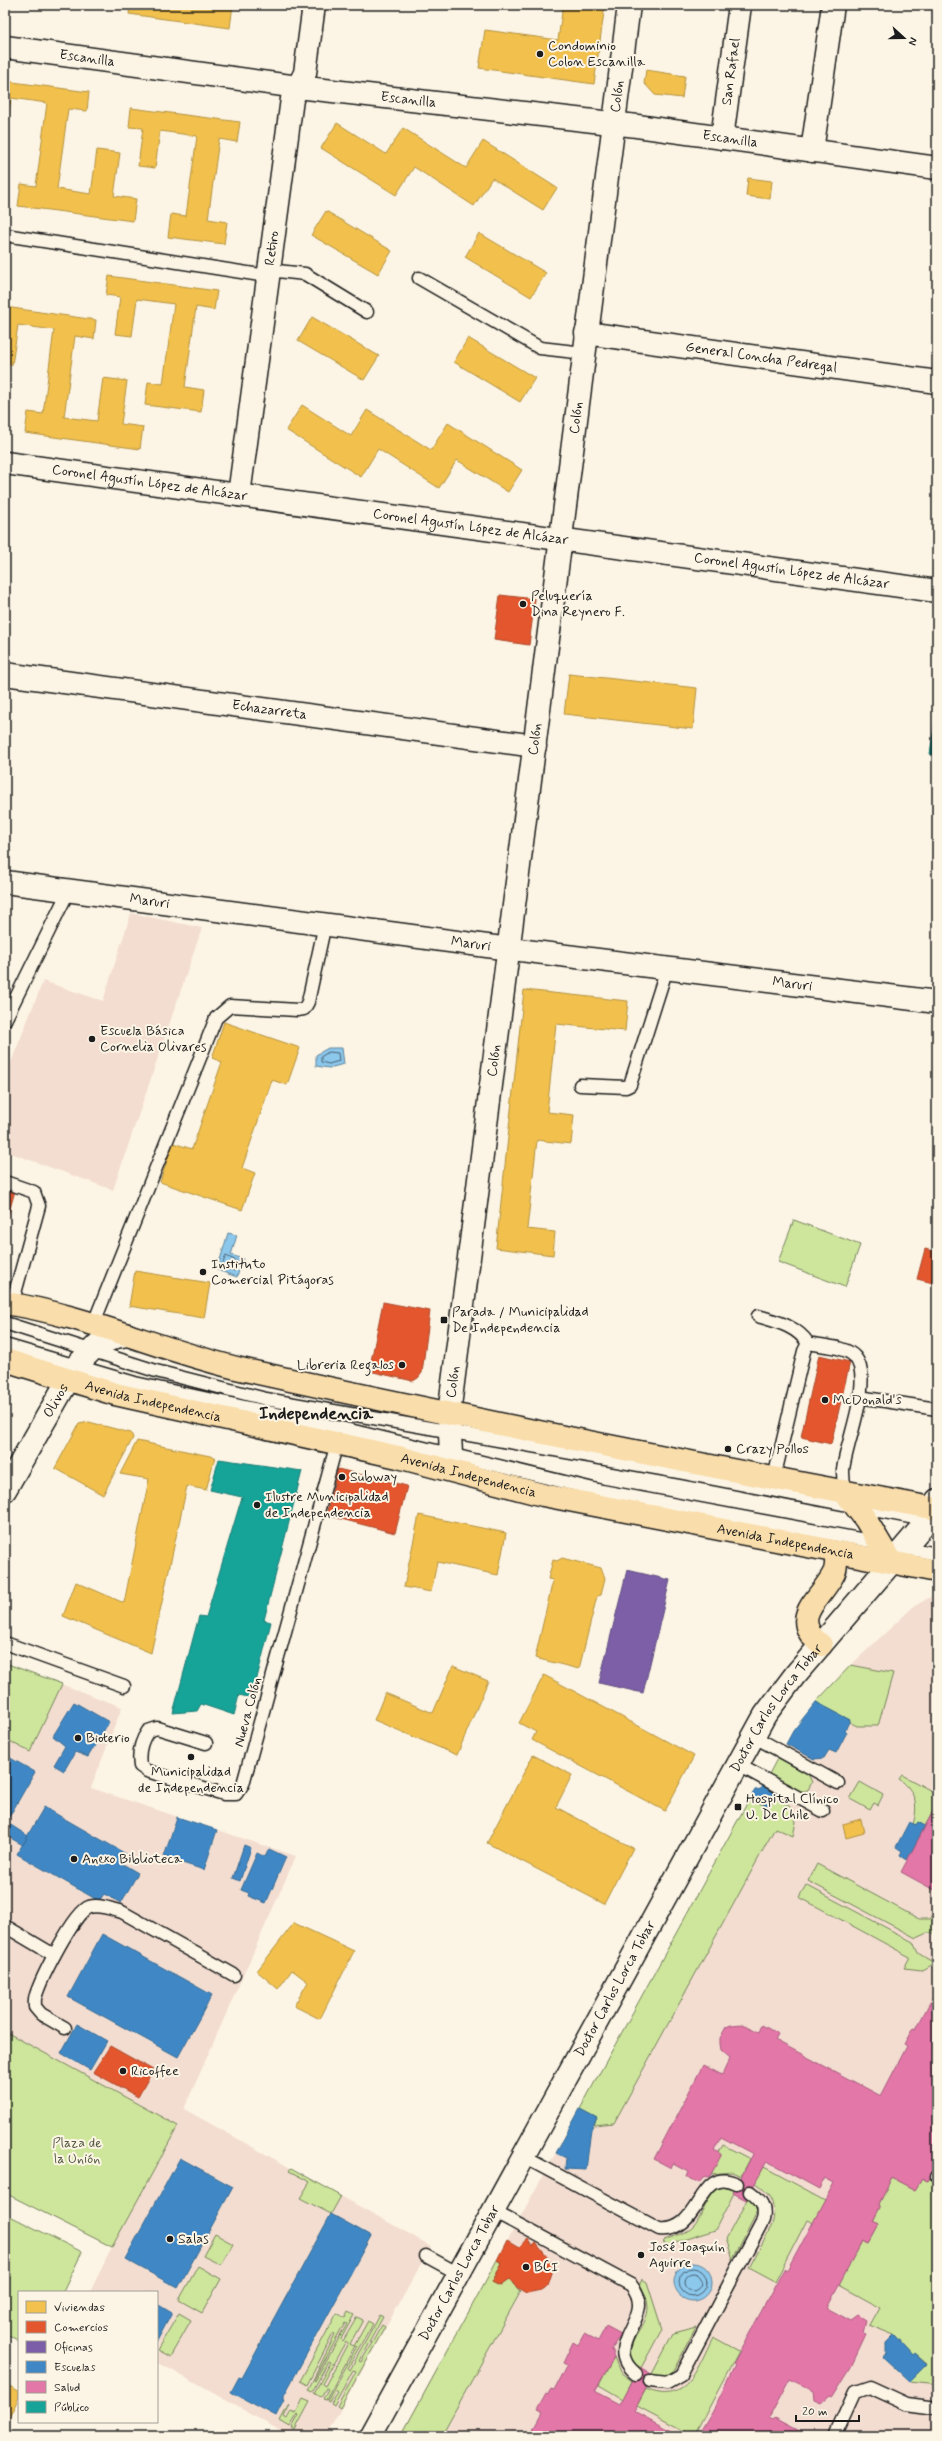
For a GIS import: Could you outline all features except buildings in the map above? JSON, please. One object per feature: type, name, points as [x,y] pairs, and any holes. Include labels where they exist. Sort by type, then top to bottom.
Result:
[{"type":"main road","points":[[7,1310],[93,1325],[239,1369],[442,1425],[774,1478],[851,1499],[934,1512]]},
{"type":"main road","name":"Avenida Independencia","points":[[5,1360],[72,1373],[115,1394],[337,1443],[455,1463],[594,1506],[836,1552],[897,1555],[937,1571]]},
{"type":"main road","points":[[851,1499],[880,1543],[897,1555]]},
{"type":"main road","points":[[821,1645],[808,1632],[805,1620],[809,1608],[834,1573],[836,1552]]},
{"type":"street","name":"Retiro","points":[[239,495],[292,99],[305,73],[314,5]]},
{"type":"street","name":"Colón","points":[[455,1463],[442,1425],[509,948],[629,5]]},
{"type":"street","name":"San Rafael","points":[[722,138],[740,5]]},
{"type":"street","points":[[812,151],[833,5]]},
{"type":"street","name":"Escanilla","points":[[5,47],[298,87],[722,138],[937,168]]},
{"type":"street","name":"General Concha Pedregal","points":[[585,343],[937,382]]},
{"type":"street","name":"Coronel Agustín López de Alcázar","points":[[5,463],[937,591]]},
{"type":"street","name":"Echazarreta","points":[[5,674],[535,746]]},
{"type":"street","name":"Maruri","points":[[5,882],[937,1002]]},
{"type":"street","name":"Olivos","points":[[5,1490],[72,1373],[91,1350],[104,1341],[128,1335]]},
{"type":"street","name":"Doctor Carlos Lorca Tobar","points":[[370,2436],[753,1736],[780,1695],[934,1512]]},
{"type":"lane","points":[[5,235],[268,273],[305,274],[367,312]]},
{"type":"lane","points":[[420,278],[540,348],[585,343]]},
{"type":"lane","points":[[5,1020],[69,890]]},
{"type":"lane","points":[[93,1325],[216,1018],[230,1006],[297,1010],[304,1009],[308,1002],[325,924]]},
{"type":"lane","points":[[580,1085],[626,1087],[630,1084],[668,968]]},
{"type":"lane","points":[[5,1182],[34,1192],[39,1206],[7,1310],[91,1350],[230,1390],[442,1425],[684,1473],[851,1499],[843,1469],[859,1397],[862,1367],[854,1355],[844,1350],[808,1343],[801,1333],[785,1324],[758,1316]]},
{"type":"lane","points":[[774,1478],[804,1351],[808,1343]]},
{"type":"lane","points":[[5,1345],[72,1373],[173,1392],[455,1463],[880,1543]]},
{"type":"lane","points":[[859,1397],[937,1409]]},
{"type":"lane","name":"Nueva Colón","points":[[206,1743],[157,1728],[148,1730],[143,1738],[138,1756],[140,1766],[147,1771],[224,1794],[236,1794],[243,1784],[337,1443]]},
{"type":"lane","points":[[897,1555],[937,1554]]},
{"type":"lane","points":[[5,1643],[124,1686]]},
{"type":"lane","points":[[753,1736],[838,1783]]},
{"type":"lane","points":[[737,1764],[823,1811]]},
{"type":"lane","points":[[65,2028],[41,2014],[35,2007],[35,1997],[54,1955],[81,1911],[89,1907],[103,1906],[122,1912],[234,1975]]},
{"type":"lane","points":[[5,1926],[54,1955]]},
{"type":"lane","points":[[524,2157],[659,2229],[666,2230],[679,2226],[685,2222],[706,2189],[714,2182],[724,2180],[737,2184]]},
{"type":"lane","points":[[650,2381],[666,2383],[674,2380],[684,2370],[763,2220],[764,2207],[761,2200],[750,2192]]},
{"type":"lane","points":[[493,2211],[631,2285],[637,2291],[640,2300],[638,2315],[624,2341],[622,2350],[626,2362],[636,2374]]},
{"type":"lane","points":[[426,2256],[459,2274]]},
{"type":"lane","points":[[835,2436],[855,2392],[870,2387],[907,2404],[937,2408]]},
{"type":"shaded area","name":"Escuela Básica Cornelia Olivares","points":[[131,913],[202,928],[113,1190],[5,1151],[5,1078],[43,981],[103,1001]]},
{"type":"shaded area","points":[[932,1596],[937,1597],[937,2436],[400,2436],[755,1790],[761,1788],[793,1731],[816,1702],[851,1665],[913,1607]]},
{"type":"shaded area","points":[[5,1663],[122,1707],[91,1788],[296,1856],[184,2109],[431,2246],[326,2436],[290,2436],[158,2363],[158,2291],[90,2291],[112,2247],[5,2193]]},
{"type":"green space","points":[[794,1220],[860,1245],[845,1287],[778,1262]]},
{"type":"green space","points":[[5,1663],[62,1684],[30,1752],[5,1739]]},
{"type":"green space","points":[[851,1665],[893,1673],[878,1726],[857,1726],[849,1722],[850,1720],[816,1702]]},
{"type":"green space","points":[[778,1757],[808,1774],[812,1782],[808,1790],[798,1792],[768,1776]]},
{"type":"green space","points":[[902,1775],[937,1794],[937,1804],[925,1826],[918,1822],[916,1825],[913,1824],[916,1811],[914,1799],[909,1788],[899,1779]]},
{"type":"green space","points":[[860,1782],[883,1795],[878,1805],[874,1803],[870,1810],[850,1799]]},
{"type":"green space","points":[[750,1798],[769,1808],[775,1798],[788,1805],[793,1810],[796,1822],[793,1836],[775,1828],[614,2123],[594,2125],[597,2118],[580,2109]]},
{"type":"green space","points":[[817,1864],[919,1919],[929,1919],[935,1911],[937,1933],[927,1933],[916,1938],[808,1881]]},
{"type":"green space","points":[[806,1885],[913,1942],[918,1953],[934,1963],[922,1970],[904,1968],[910,1957],[799,1897]]},
{"type":"green space","name":"Plaza de la Unión","points":[[6,2032],[178,2126],[112,2247],[5,2193]]},
{"type":"green space","points":[[723,2145],[750,2159],[741,2176],[732,2172],[711,2174],[721,2154],[719,2152]]},
{"type":"green space","points":[[764,2167],[825,2200],[813,2223],[807,2220],[775,2282],[749,2268],[772,2225],[774,2212],[769,2196],[755,2183]]},
{"type":"green space","points":[[291,2168],[341,2196],[331,2214],[300,2198],[310,2182],[289,2171]]},
{"type":"green space","points":[[892,2178],[915,2190],[922,2179],[927,2181],[929,2178],[937,2182],[937,2385],[910,2382],[927,2364],[914,2353],[912,2355],[894,2335],[869,2325],[879,2307],[839,2285],[863,2240],[869,2243],[879,2225],[873,2222],[880,2208],[879,2204]]},
{"type":"green space","points":[[723,2187],[734,2190],[734,2193],[715,2230],[667,2245],[662,2242],[686,2232],[694,2226],[710,2198],[718,2189]]},
{"type":"green space","points":[[748,2198],[755,2205],[757,2212],[733,2259],[726,2239]]},
{"type":"green space","points":[[6,2214],[82,2252],[63,2291],[18,2291],[18,2340],[5,2333]]},
{"type":"green space","points":[[215,2234],[233,2244],[221,2265],[203,2256]]},
{"type":"green space","points":[[497,2260],[502,2264],[492,2282],[500,2286],[510,2279],[521,2291],[441,2436],[401,2436]]},
{"type":"green space","points":[[198,2266],[221,2279],[202,2313],[179,2300]]},
{"type":"green space","points":[[642,2279],[647,2282],[662,2329],[641,2368],[634,2363],[630,2354],[632,2345],[647,2315],[648,2307],[646,2297],[640,2284]]},
{"type":"green space","points":[[348,2312],[354,2315],[341,2339],[343,2341],[357,2317],[363,2320],[350,2344],[354,2346],[368,2321],[373,2324],[348,2368],[350,2370],[380,2315],[383,2317],[359,2361],[361,2362],[382,2325],[385,2327],[340,2408],[337,2406],[356,2371],[353,2370],[334,2405],[331,2403],[338,2392],[336,2390],[329,2402],[327,2401],[357,2347],[355,2346],[326,2400],[323,2399],[328,2389],[326,2388],[321,2397],[314,2393],[331,2362],[329,2361],[312,2392],[308,2390],[335,2335],[333,2334],[307,2385],[300,2381],[337,2313],[345,2318]],"holes":[[[345,2323],[347,2324],[315,2381],[314,2380]],[[346,2341],[348,2343],[325,2386],[322,2384]]]},
{"type":"green space","points":[[179,2313],[191,2320],[170,2357],[158,2351]]},
{"type":"green space","points":[[696,2328],[671,2375],[664,2377],[652,2374],[673,2334]]},
{"type":"green space","points":[[713,2337],[739,2351],[694,2436],[637,2406],[646,2389],[660,2393],[672,2393],[689,2381],[702,2360]]},
{"type":"green space","points":[[614,2357],[620,2372],[632,2381],[623,2399],[599,2385]]},
{"type":"green space","points":[[303,2399],[310,2402],[295,2430],[292,2428],[299,2415],[298,2414],[290,2427],[280,2421],[289,2404],[290,2405],[284,2417],[287,2419],[291,2411],[296,2413]]},
{"type":"water","points":[[328,1048],[342,1048],[344,1064],[329,1068],[316,1066],[316,1055]]},
{"type":"water","points":[[228,1233],[237,1235],[231,1255],[243,1259],[237,1277],[217,1270]]},
{"type":"water","points":[[693,2263],[706,2269],[712,2282],[706,2295],[693,2301],[680,2295],[674,2282],[680,2269]]},
{"type":"place","name":"Condominio Colon Escanilla","points":[[540,54]]},
{"type":"place","name":"Peluquería Dina Reynero F.","points":[[523,604]]},
{"type":"place","name":"Escuela Básica Cornelia Olivares","points":[[92,1039]]},
{"type":"place","name":"Instituto Comercial Pitágoras","points":[[203,1272]]},
{"type":"place","name":"Parada / Municipalidad De Independencia","points":[[444,1320]]},
{"type":"place","name":"Libreria Regalos","points":[[402,1365]]},
{"type":"place","name":"McDonald's","points":[[825,1400]]},
{"type":"place","name":"Crazy Pollos","points":[[728,1449]]},
{"type":"place","name":"Subway","points":[[342,1477]]},
{"type":"place","name":"Ilustre Municipalidad de Independencia","points":[[257,1505]]},
{"type":"place","name":"Bioterio","points":[[78,1738]]},
{"type":"place","name":"Municipalidad de Independencia","points":[[191,1757]]},
{"type":"place","name":"Hospital Clínico U. De Chile","points":[[738,1807]]},
{"type":"place","name":"Anexo Biblioteca","points":[[74,1859]]},
{"type":"place","name":"Ricoffee","points":[[123,2071]]},
{"type":"place","name":"Salas","points":[[170,2239]]},
{"type":"place","name":"José Joaquín Aguirre","points":[[641,2255]]},
{"type":"place","name":"BCI","points":[[526,2267]]},
{"type":"district","name":"Independencia","points":[[316,1414]]}]
